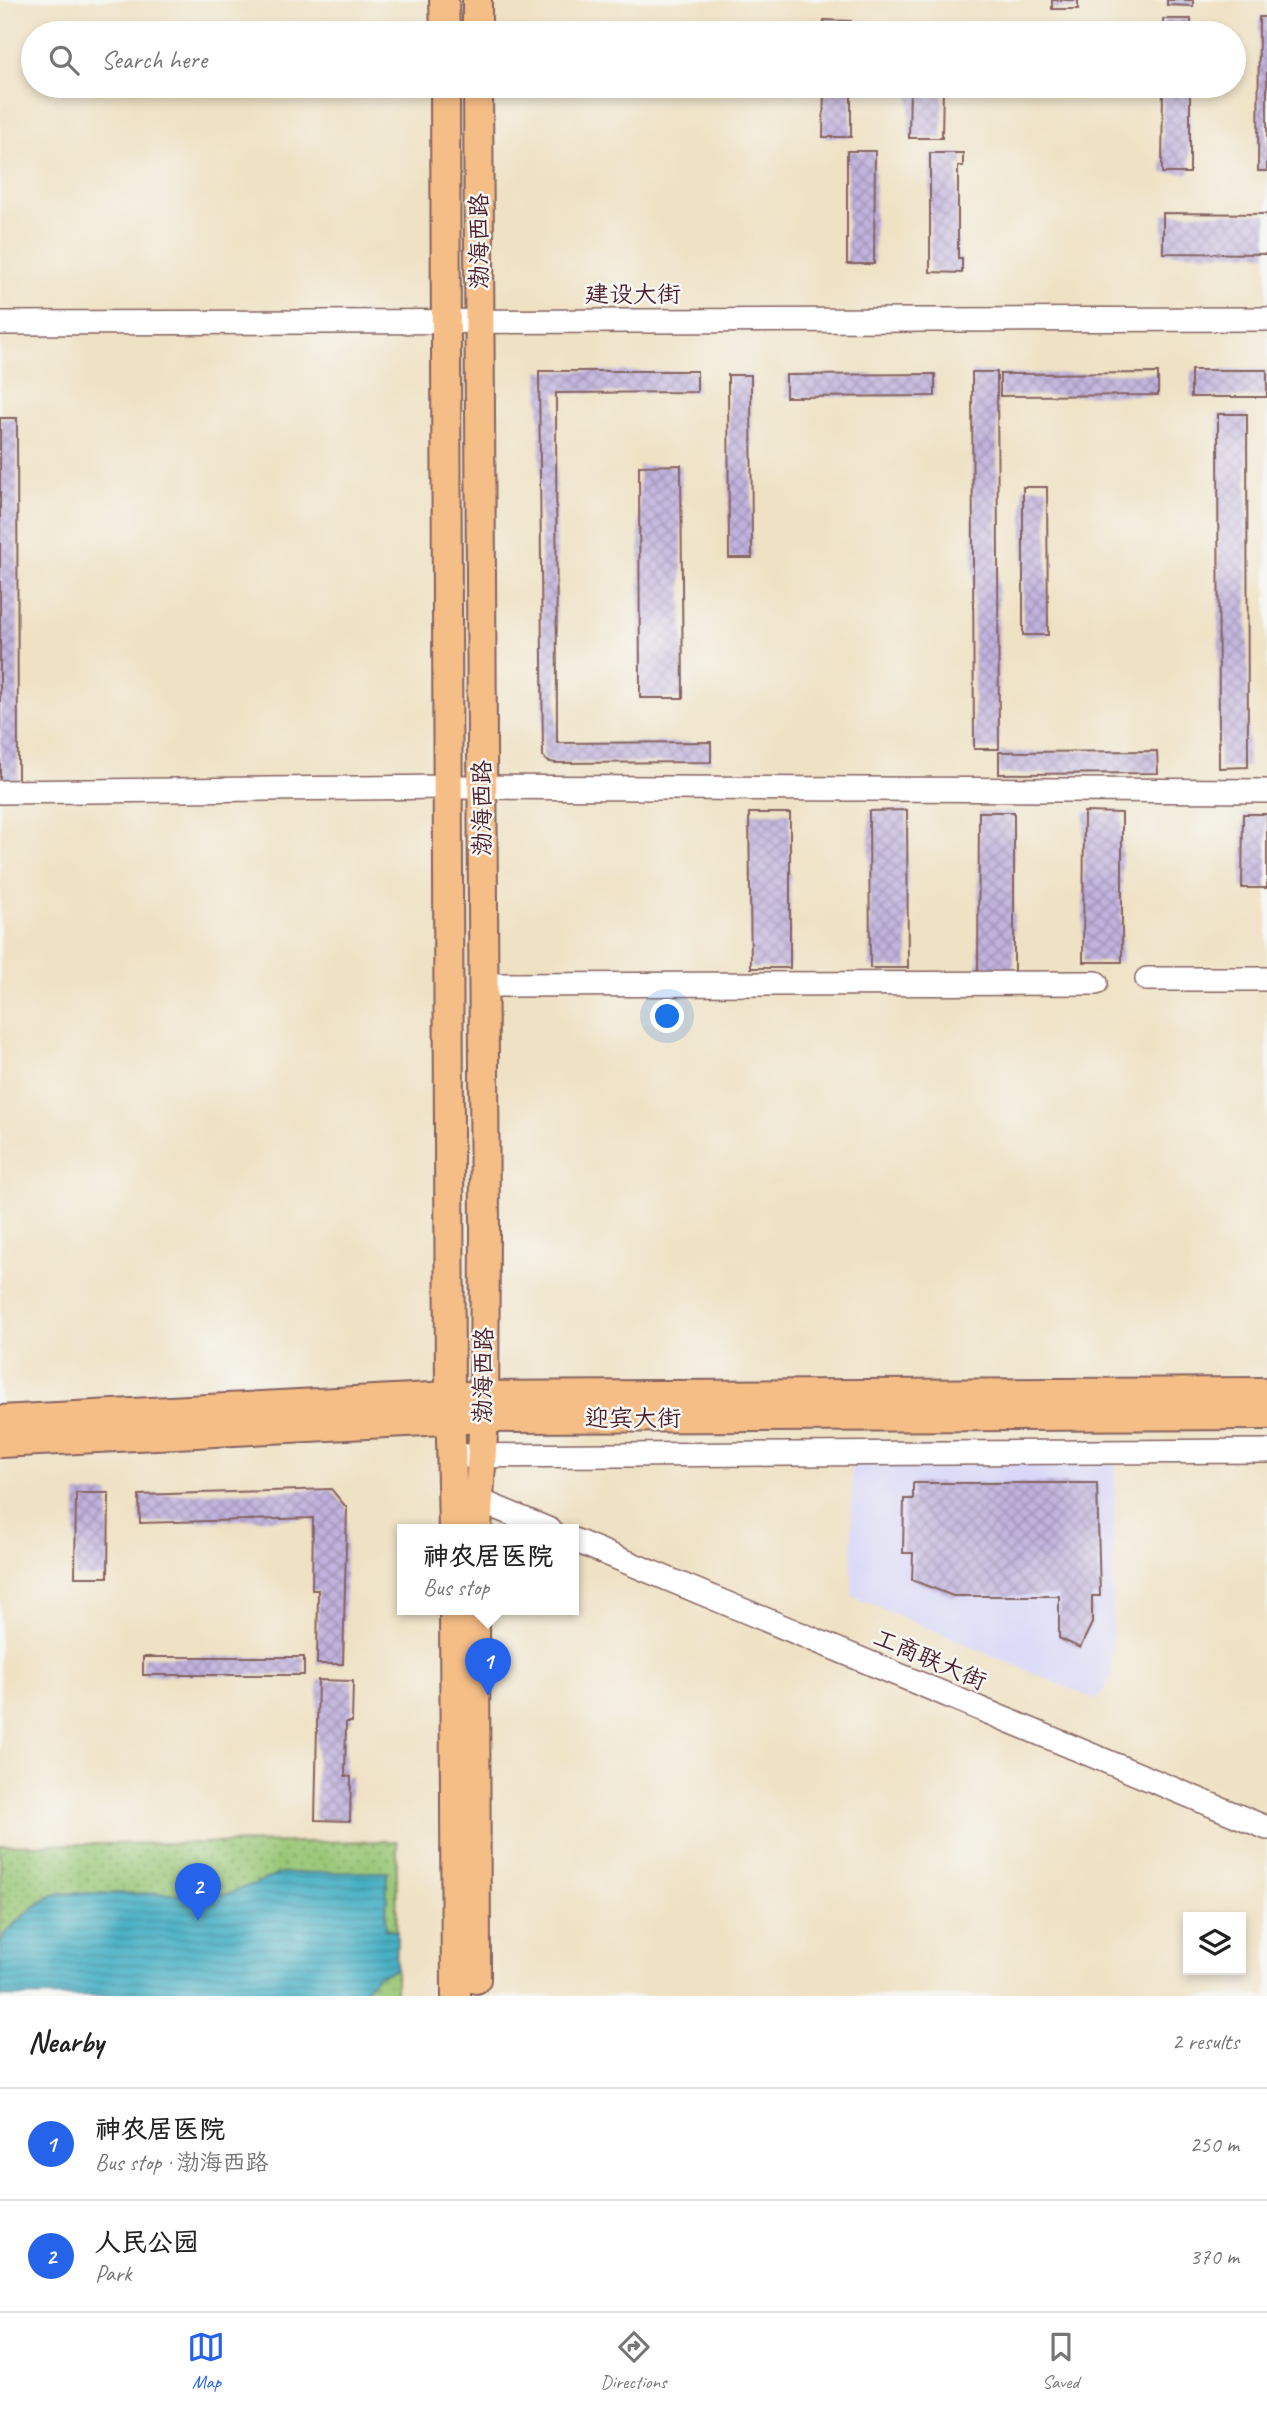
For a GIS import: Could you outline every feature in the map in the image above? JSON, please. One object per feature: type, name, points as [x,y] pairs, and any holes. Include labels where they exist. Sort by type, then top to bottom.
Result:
[{"type":"main road","points":[[444,0],[445,21]]},
{"type":"main road","points":[[477,0],[477,21]]},
{"type":"main road","name":"渤海西路","points":[[445,98],[450,1408],[453,1524]]},
{"type":"main road","name":"渤海西路","points":[[477,1524],[484,1407],[478,98]]},
{"type":"main road","name":"迎宾大街","points":[[0,1420],[484,1407],[1267,1392]]},
{"type":"main road","name":"迎宾大街","points":[[484,1407],[1267,1415]]},
{"type":"main road","name":"迎宾大街","points":[[0,1443],[450,1408]]},
{"type":"main road","points":[[454,1615],[456,1996]]},
{"type":"main road","points":[[475,1615],[476,1996]]},
{"type":"street","name":"建设大街","points":[[0,323],[1267,319]]},
{"type":"street","points":[[0,792],[448,787],[1267,791]]},
{"type":"street","points":[[1147,979],[1267,979]]},
{"type":"street","points":[[482,985],[1096,983]]},
{"type":"street","points":[[453,1455],[1267,1451]]},
{"type":"street","points":[[453,1489],[536,1524]]},
{"type":"street","name":"工商联大街","points":[[579,1542],[1267,1828]]},
{"type":"shaded area","points":[[852,1447],[1116,1448],[1111,1678],[1097,1700],[852,1596]]},
{"type":"green space","points":[[397,1841],[396,1996],[0,1996],[0,1845]]},
{"type":"water","points":[[387,1872],[386,1930],[397,1931],[396,1969],[377,1976],[359,1996],[0,1996],[0,1945],[3,1938],[24,1915],[58,1893],[227,1894],[282,1873]]},
{"type":"building","points":[[1052,0],[1078,0],[1078,9],[1052,9]]},
{"type":"building","points":[[1167,0],[1193,0],[1193,6],[1167,5]]},
{"type":"building","points":[[1259,17],[1267,17],[1267,171],[1258,171]]},
{"type":"building","points":[[1163,19],[1191,19],[1191,21]]},
{"type":"building","points":[[824,98],[851,98],[851,137],[823,137]]},
{"type":"building","points":[[910,98],[943,98],[942,138],[909,138]]},
{"type":"building","points":[[1163,98],[1190,98],[1190,173],[1162,173]]},
{"type":"building","points":[[847,151],[875,151],[874,264],[847,264]]},
{"type":"building","points":[[930,153],[963,153],[963,166],[958,166],[958,258],[962,258],[962,273],[930,272]]},
{"type":"building","points":[[1163,213],[1267,214],[1267,254],[1163,253]]},
{"type":"building","points":[[1191,370],[1267,370],[1267,397],[1191,397]]},
{"type":"building","points":[[539,371],[697,371],[697,392],[556,393],[557,743],[711,742],[711,762],[555,763],[547,761],[543,756]]},
{"type":"building","points":[[972,372],[997,372],[999,749],[974,749]]},
{"type":"building","points":[[1158,373],[1158,395],[1000,396],[1000,374]]},
{"type":"building","points":[[935,374],[935,396],[786,397],[786,375]]},
{"type":"building","points":[[728,375],[751,375],[752,558],[729,558]]},
{"type":"building","points":[[1218,414],[1247,414],[1248,767],[1219,768]]},
{"type":"building","points":[[0,418],[17,418],[18,781],[0,782]]},
{"type":"building","points":[[681,465],[683,698],[640,698],[639,466]]},
{"type":"building","points":[[1023,487],[1047,487],[1048,635],[1023,635]]},
{"type":"building","points":[[1157,751],[1158,773],[999,774],[999,752]]},
{"type":"building","points":[[907,810],[908,968],[870,968],[869,811]]},
{"type":"building","points":[[979,812],[1014,812],[1014,973],[978,973]]},
{"type":"building","points":[[1084,812],[1122,813],[1122,962],[1083,962]]},
{"type":"building","points":[[749,813],[790,813],[790,968],[751,968]]},
{"type":"building","points":[[1243,814],[1267,814],[1267,888],[1242,888]]},
{"type":"building","points":[[913,1483],[1097,1483],[1100,1596],[1092,1596],[1092,1623],[1080,1648],[1059,1638],[1059,1596],[953,1596],[912,1580],[913,1553],[903,1553],[904,1499],[913,1499]]},
{"type":"building","points":[[331,1489],[347,1508],[343,1664],[317,1664],[318,1590],[312,1590],[313,1518],[140,1523],[139,1495]]},
{"type":"building","points":[[76,1493],[109,1493],[108,1577],[75,1577]]},
{"type":"building","points":[[143,1657],[304,1657],[304,1675],[143,1675]]},
{"type":"building","points":[[318,1680],[353,1681],[352,1722],[346,1722],[345,1776],[351,1777],[350,1821],[315,1820]]},
{"type":"place","name":"神农居医院","points":[[488,1696]]},
{"type":"place","name":"人民公园","points":[[198,1921]]}]
